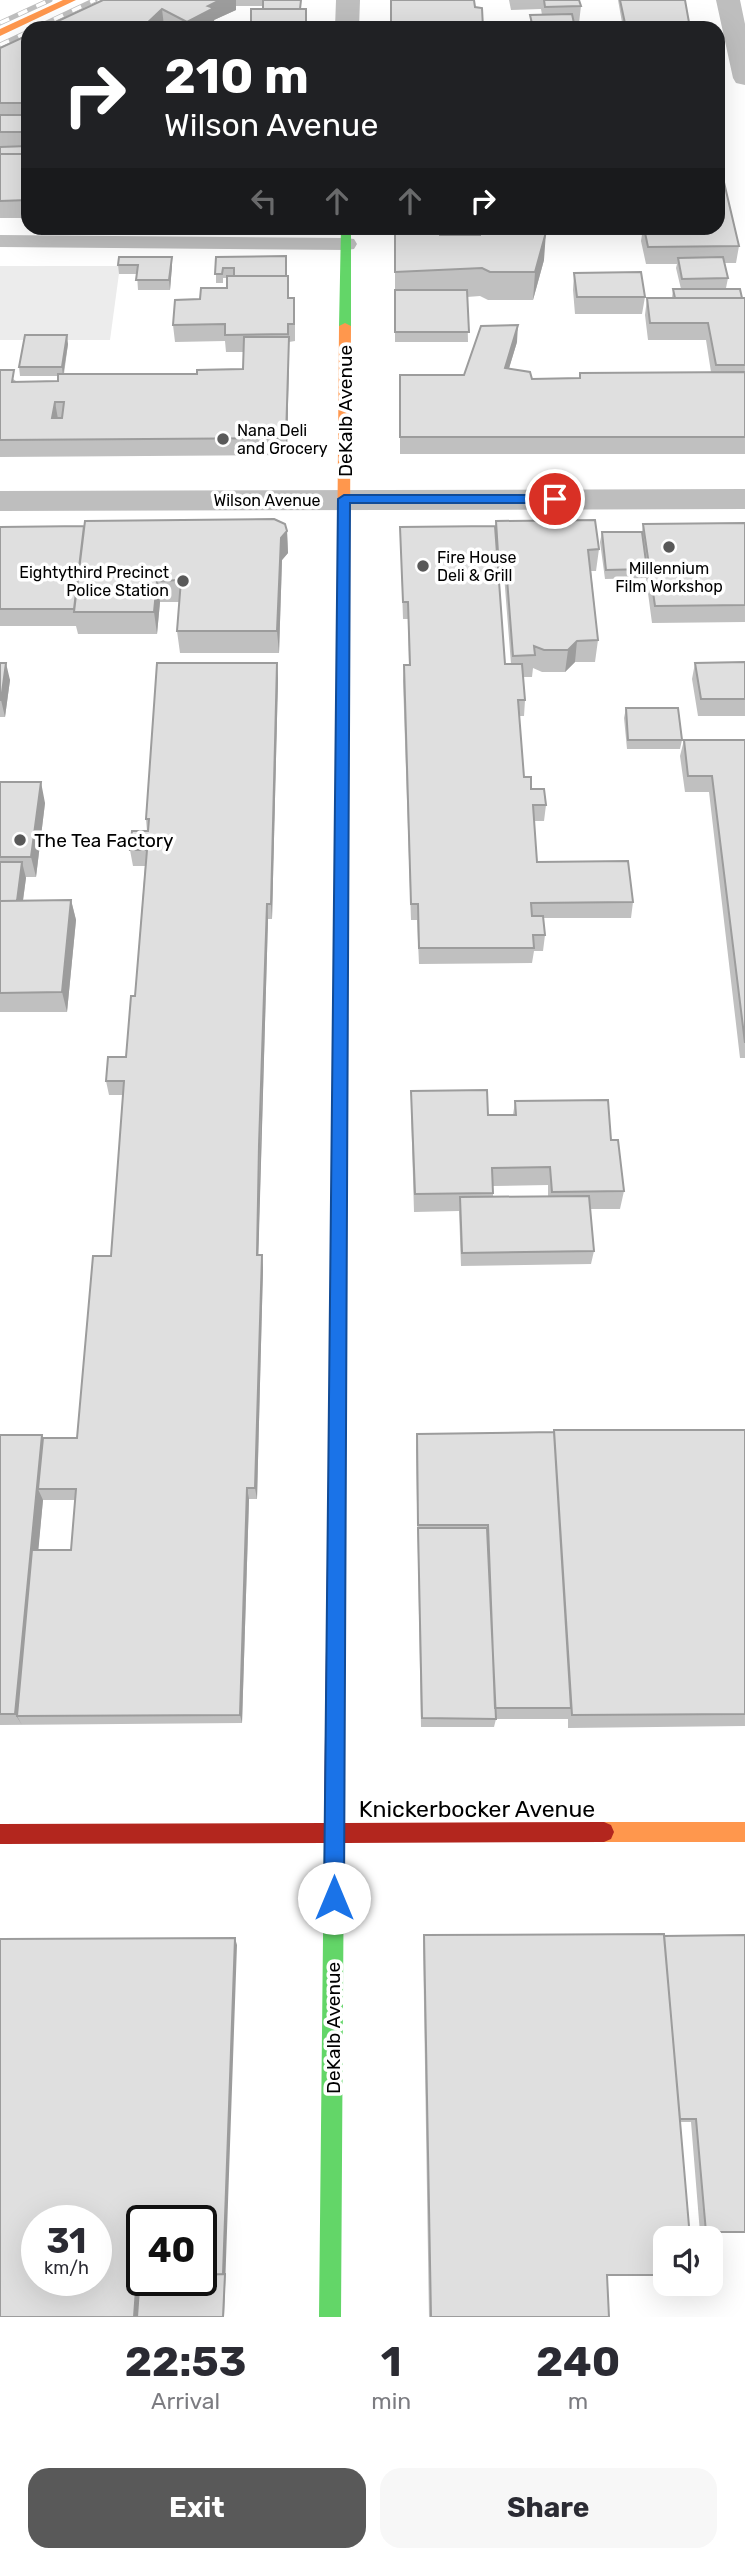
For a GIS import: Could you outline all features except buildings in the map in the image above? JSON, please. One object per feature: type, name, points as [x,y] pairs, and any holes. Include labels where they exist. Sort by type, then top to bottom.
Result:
[{"type":"street","points":[[26,21],[71,0]]},
{"type":"street","points":[[347,21],[348,0]]},
{"type":"street","points":[[728,0],[745,78]]},
{"type":"street","points":[[0,33],[21,23]]},
{"type":"street","name":"DeKalb Avenue","points":[[330,2317],[346,236]]},
{"type":"street","name":"Wilson Avenue","points":[[0,501],[745,499]]},
{"type":"street","name":"Knickerbocker Avenue","points":[[0,1834],[745,1832]]},
{"type":"lane","points":[[0,241],[346,236]]},
{"type":"shaded area","points":[[0,266],[120,266],[110,340],[0,340]]},
{"type":"railway","points":[[0,23],[50,0]]},
{"type":"railway","points":[[51,21],[95,0]]},
{"type":"railway","points":[[0,45],[21,35]]},
{"type":"traffic: fast","points":[[345,326],[346,235]]},
{"type":"traffic: fast","points":[[338,1308],[341,931]]},
{"type":"traffic: fast","points":[[330,2317],[334,1843]]},
{"type":"traffic: slow","points":[[26,21],[71,0]]},
{"type":"traffic: slow","points":[[0,33],[21,23]]},
{"type":"traffic: slow","points":[[341,931],[345,326]]},
{"type":"traffic: slow","points":[[604,1832],[745,1832]]},
{"type":"traffic: jam","points":[[334,1843],[338,1308]]},
{"type":"traffic: jam","points":[[0,1834],[604,1832]]},
{"type":"place","name":"Nana Deli and Grocery","points":[[223,439]]},
{"type":"place","name":"Millennium Film Workshop","points":[[669,547]]},
{"type":"place","name":"Fire House Deli & Grill","points":[[423,566]]},
{"type":"place","name":"Eightythird Precinct Police Station","points":[[183,581]]},
{"type":"place","name":"The Tea Factory","points":[[20,840]]},
{"type":"route","points":[[334,1898],[344,499],[555,499]]}]
